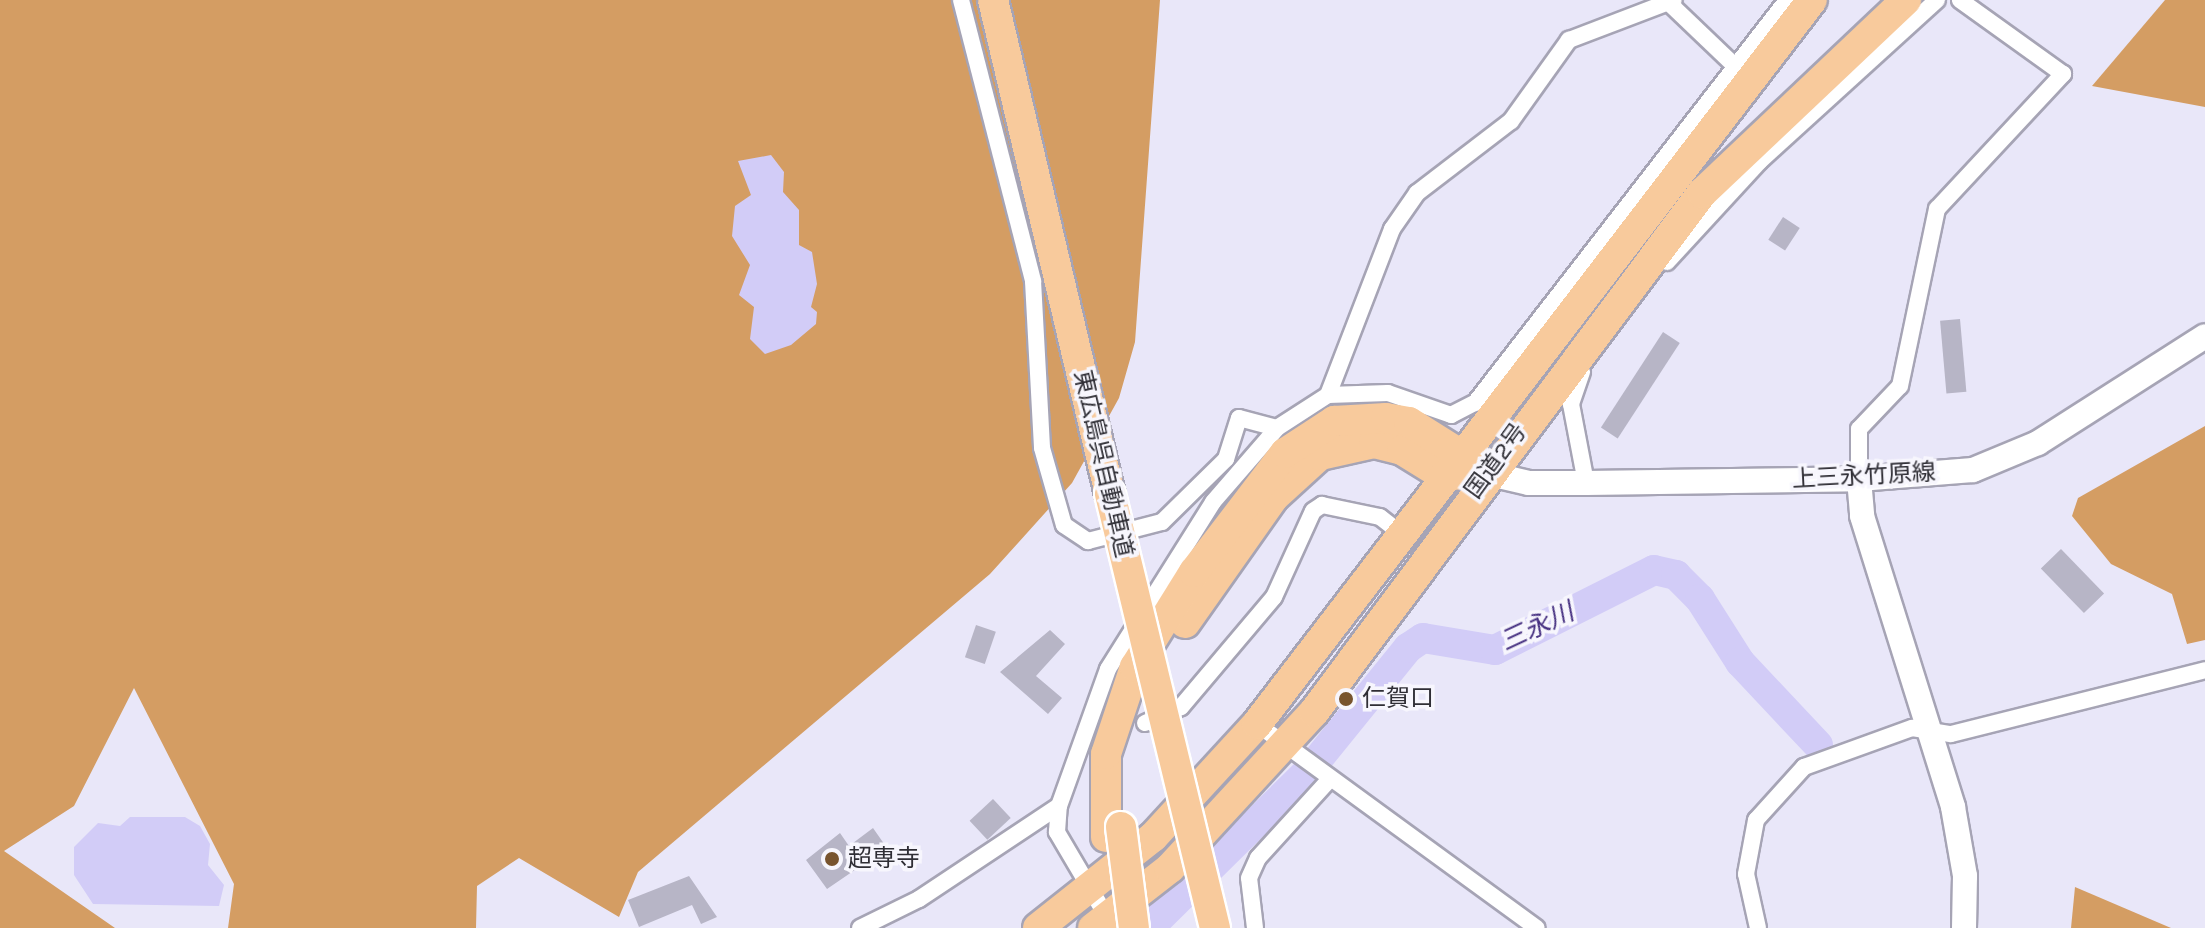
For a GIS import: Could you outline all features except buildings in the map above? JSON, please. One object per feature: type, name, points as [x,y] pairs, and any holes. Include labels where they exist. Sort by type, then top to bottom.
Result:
[{"type":"highway","name":"東広島呉自動車道","points":[[993,0],[1215,928]]},
{"type":"highway","name":"国道2号","points":[[1108,919],[1153,837],[1257,724],[1402,534],[1533,347],[1812,0]]},
{"type":"highway","name":"国道2号","points":[[1038,928],[1108,919],[1170,868],[1284,744],[1486,473],[1702,193],[1906,0]]},
{"type":"highway","points":[[1108,919],[1113,832],[1106,754],[1135,667],[1203,559],[1285,453],[1307,434],[1360,417],[1409,422],[1453,464],[1486,473]]},
{"type":"main road","name":"上三永竹原線","points":[[1486,473],[1529,483],[1859,479],[2003,462],[2205,336]]},
{"type":"main road","points":[[1859,479],[1862,516],[1932,735],[1965,876],[1964,928]]},
{"type":"street","points":[[961,0],[1033,281],[1042,448],[1064,525],[1088,541],[1162,522],[1226,459],[1239,418],[1277,428]]},
{"type":"street","points":[[1108,919],[1057,832],[1059,806],[1079,736],[1158,585],[1213,502],[1277,428],[1328,395],[1388,393],[1451,415],[1475,403],[1533,347],[1735,66],[1787,0]]},
{"type":"street","points":[[1586,483],[1571,404],[1589,360],[1760,161],[1937,0]]},
{"type":"street","points":[[1859,479],[1859,429],[1900,386],[1937,209],[2063,74],[1960,0]]},
{"type":"street","points":[[1328,395],[1392,229],[1417,193],[1511,121],[1569,40],[1671,1],[1735,66]]},
{"type":"street","points":[[1145,723],[1181,707],[1274,597],[1313,511],[1322,505],[1380,517],[1402,534]]},
{"type":"street","points":[[1758,928],[1746,874],[1767,801],[1827,755],[1912,728],[1932,735],[2205,670]]},
{"type":"street","points":[[1257,724],[1329,780],[1537,928]]},
{"type":"street","points":[[1079,736],[1102,732]]},
{"type":"street","points":[[1255,928],[1249,878],[1258,858],[1329,780]]},
{"type":"street","points":[[860,928],[919,899],[1059,806]]},
{"type":"shaded area","points":[[0,0],[1160,0],[1135,342],[1119,398],[1072,483],[990,574],[638,872],[619,917],[519,858],[477,886],[476,928],[228,928],[234,884],[134,688],[74,806],[4,851],[115,928],[0,928]]},
{"type":"shaded area","points":[[2165,0],[2205,0],[2205,107],[2092,86]]},
{"type":"shaded area","points":[[771,155],[784,172],[783,192],[799,210],[799,245],[812,252],[817,284],[811,307],[817,312],[816,324],[791,345],[765,354],[750,339],[754,307],[739,295],[750,265],[732,236],[735,206],[751,195],[738,161]]},
{"type":"shaded area","points":[[2205,426],[2205,640],[2187,644],[2172,594],[2111,564],[2072,516],[2078,498]]},
{"type":"shaded area","points":[[130,817],[185,817],[200,826],[210,844],[208,865],[224,885],[219,906],[93,904],[74,875],[74,847],[98,823],[120,826]]},
{"type":"shaded area","points":[[2075,887],[2171,928],[2071,928]]},
{"type":"waterway","name":"三永川","points":[[1149,928],[1310,769],[1408,648],[1423,638],[1495,650],[1654,570],[1676,575],[1700,599],[1740,662],[1818,745]]},
{"type":"place","name":"仁賀口","points":[[1346,699]]},
{"type":"place","name":"超専寺","points":[[832,859]]}]
